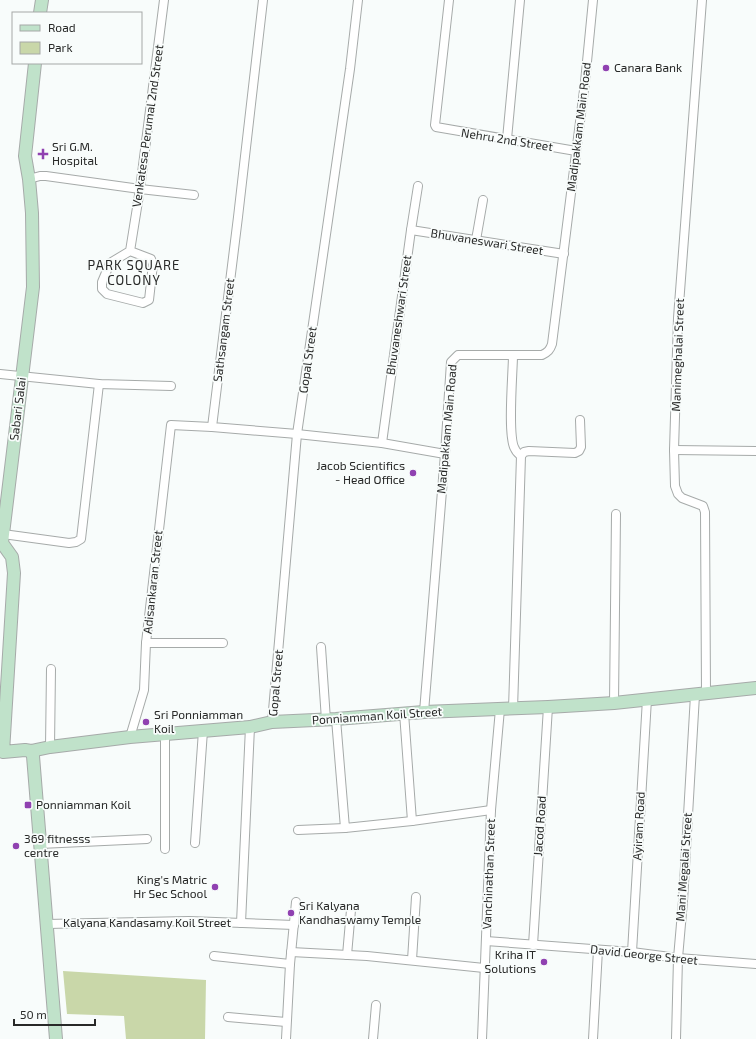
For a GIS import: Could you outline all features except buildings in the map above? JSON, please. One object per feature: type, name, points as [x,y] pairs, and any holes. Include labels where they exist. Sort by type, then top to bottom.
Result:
[{"type":"main road","points":[[40,12],[42,0]]},
{"type":"main road","name":"Sabari Salai","points":[[2,540],[33,287],[32,213],[29,179],[24,156],[35,64]]},
{"type":"main road","points":[[1,752],[14,573],[12,557],[2,540]]},
{"type":"main road","name":"Ponniamman Koil Street","points":[[1,752],[25,750],[31,752],[50,747],[130,737],[250,727],[272,722],[404,713],[614,703],[756,688]]},
{"type":"main road","points":[[31,752],[33,756],[56,1039]]},
{"type":"street","name":"Venkatesa Perumal 2nd Street","points":[[130,251],[140,189],[164,0]]},
{"type":"street","name":"Sathsangam Street","points":[[212,427],[264,0]]},
{"type":"street","name":"Gopal Street","points":[[272,722],[298,434],[350,69],[358,0]]},
{"type":"street","name":"Nehru 2nd Street","points":[[449,0],[435,125],[438,129],[576,151]]},
{"type":"street","points":[[507,139],[520,0]]},
{"type":"street","name":"Madipakkam Main Road","points":[[424,712],[451,362],[455,357],[461,354],[542,355],[548,352],[552,344],[576,151],[592,0]]},
{"type":"street","name":"Manimeghalai Street","points":[[701,694],[705,512],[703,506],[682,498],[678,494],[675,486],[674,450],[678,318],[702,0]]},
{"type":"street","points":[[29,179],[46,176],[194,195]]},
{"type":"street","name":"Bhuvaneshwari Street","points":[[382,443],[418,186]]},
{"type":"street","points":[[476,240],[484,200]]},
{"type":"street","name":"Bhuvaneswari Street","points":[[411,230],[564,254]]},
{"type":"street","points":[[130,251],[151,259],[153,264],[149,300],[142,303],[107,294],[102,289],[102,282],[110,263],[130,251]]},
{"type":"street","points":[[513,355],[511,415],[512,441],[514,449],[521,456]]},
{"type":"street","points":[[0,374],[99,384],[171,386]]},
{"type":"street","points":[[2,540],[68,543],[76,542],[82,539],[99,384]]},
{"type":"street","points":[[513,709],[521,456],[524,452],[575,453],[579,451],[581,448],[580,420]]},
{"type":"street","name":"Adisankaran Street","points":[[130,737],[144,690],[146,643],[171,425],[212,427]]},
{"type":"street","points":[[212,427],[382,443],[445,454]]},
{"type":"street","points":[[674,450],[756,451]]},
{"type":"street","points":[[614,703],[616,514]]},
{"type":"street","points":[[146,643],[223,643]]},
{"type":"street","points":[[321,647],[345,828]]},
{"type":"street","points":[[50,747],[51,669]]},
{"type":"street","name":"Mani Megalai Street","points":[[676,1039],[678,958],[701,694]]},
{"type":"street","name":"Ayiram Road","points":[[632,952],[647,699]]},
{"type":"street","name":"Jacod Road","points":[[533,944],[548,707]]},
{"type":"street","name":"Vanchinathan Street","points":[[482,1039],[491,810],[500,708]]},
{"type":"street","points":[[404,713],[412,821]]},
{"type":"street","points":[[241,923],[250,727]]},
{"type":"street","points":[[195,842],[203,731]]},
{"type":"street","points":[[165,734],[165,849]]},
{"type":"street","points":[[298,830],[345,828],[412,821],[491,810]]},
{"type":"street","points":[[40,844],[147,839]]},
{"type":"street","points":[[412,960],[416,897]]},
{"type":"street","points":[[286,1039],[290,964],[296,902]]},
{"type":"street","points":[[347,955],[351,910]]},
{"type":"street","name":"Kalyana Kandasamy Koil Street","points":[[47,924],[189,921],[294,925]]},
{"type":"street","name":"David George Street","points":[[486,941],[632,952],[678,958],[756,964]]},
{"type":"street","points":[[593,1039],[598,950]]},
{"type":"street","points":[[291,952],[412,960],[484,968]]},
{"type":"street","points":[[214,956],[290,964]]},
{"type":"street","points":[[373,1039],[376,1005]]},
{"type":"street","points":[[228,1017],[286,1022]]},
{"type":"green space","points":[[63,971],[206,980],[205,1039],[126,1039],[124,1016],[67,1014]]},
{"type":"place","name":"Canara Bank","points":[[606,68]]},
{"type":"place","name":"Sri G.M. Hospital","points":[[43,154]]},
{"type":"place","name":"Jacob Scientifics - Head Office","points":[[413,473]]},
{"type":"place","name":"Sri Ponniamman Koil","points":[[146,722]]},
{"type":"place","name":"Ponniamman Koil","points":[[28,805]]},
{"type":"place","name":"369 fitnesss centre","points":[[16,846]]},
{"type":"place","name":"King's Matric Hr Sec School","points":[[215,887]]},
{"type":"place","name":"Sri Kalyana Kandhaswamy Temple","points":[[291,913]]},
{"type":"place","name":"Kriha IT Solutions","points":[[544,962]]},
{"type":"district","name":"PARK SQUARE COLONY","points":[[134,272]]}]
